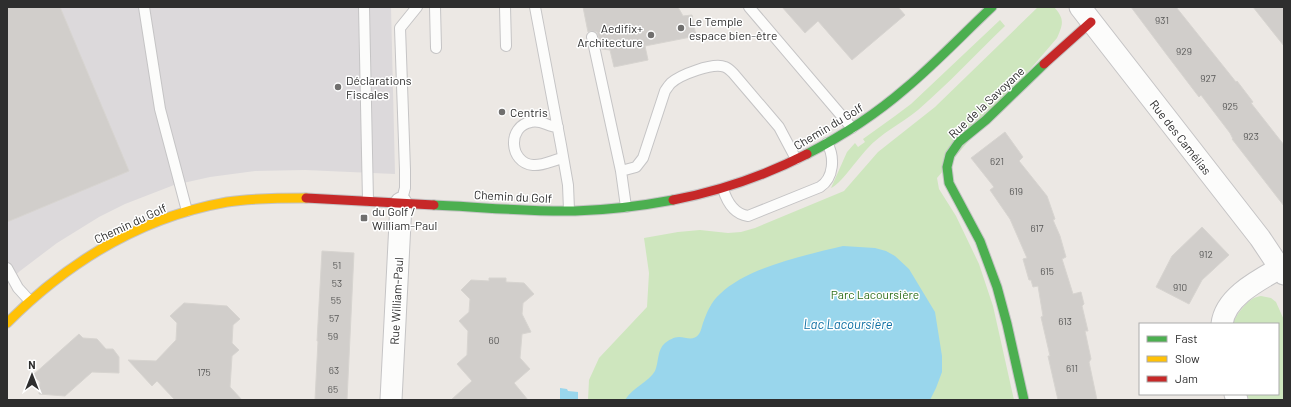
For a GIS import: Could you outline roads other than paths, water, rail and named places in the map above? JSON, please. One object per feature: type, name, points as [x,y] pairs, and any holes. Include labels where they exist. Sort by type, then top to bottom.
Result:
[{"type":"street","name":"Chemin du Golf","points":[[7,323],[29,300],[57,277],[99,250],[149,225],[187,211],[225,202],[300,197],[526,210],[569,210],[626,207],[676,200],[723,189],[750,180],[796,159],[852,128],[904,89],[944,54],[988,9]]},
{"type":"street","name":"Rue des Camélias","points":[[1086,15],[1260,238],[1282,271],[1245,290],[1230,305],[1225,313],[1222,323]]},
{"type":"street","name":"Rue de la Savoyane","points":[[1024,400],[1007,324],[994,278],[976,234],[949,183],[947,166],[953,149],[1061,48],[1086,15]]},
{"type":"street","name":"Rue William-Paul","points":[[390,400],[401,203]]},
{"type":"lane","points":[[144,7],[160,109],[187,211]]},
{"type":"lane","points":[[364,7],[368,200]]},
{"type":"lane","points":[[401,203],[405,188],[405,139],[403,127],[400,28],[417,7]]},
{"type":"lane","points":[[435,7],[436,48]]},
{"type":"lane","points":[[504,7],[506,46]]},
{"type":"lane","points":[[536,7],[568,184],[569,210]]},
{"type":"lane","points":[[749,7],[852,128]]},
{"type":"lane","points":[[592,37],[621,171],[626,207]]},
{"type":"lane","points":[[621,171],[636,167],[643,158],[665,91],[671,83],[703,68],[714,66],[726,67],[733,72],[779,127],[796,159]]},
{"type":"lane","points":[[558,127],[535,121],[524,125],[519,128],[514,138],[514,150],[521,160],[532,165],[540,165],[563,158]]},
{"type":"lane","points":[[723,189],[726,199],[731,207],[743,215],[748,216],[820,187],[825,184],[828,179],[832,164],[832,154],[827,143]]},
{"type":"lane","points":[[7,268],[18,288],[29,300]]},
{"type":"water","name":"Lac Lacoursière","points":[[843,246],[875,248],[886,251],[895,256],[909,269],[935,312],[942,356],[942,372],[930,400],[625,400],[628,395],[649,378],[655,371],[662,346],[675,338],[694,338],[697,336],[712,304],[720,294],[732,285],[746,276],[778,263]]},
{"type":"water","points":[[560,388],[578,392],[578,400],[560,400]]},
{"type":"place","name":"Le Temple espace bien-être","points":[[681,28]]},
{"type":"place","name":"Aedifix+ Architecture","points":[[651,35]]},
{"type":"place","name":"Déclarations Fiscales","points":[[338,87]]},
{"type":"place","name":"Centris","points":[[502,112]]},
{"type":"place","name":"du Golf / William-Paul","points":[[364,218]]},
{"type":"park label","name":"Parc Lacoursière","points":[[875,294]]}]
